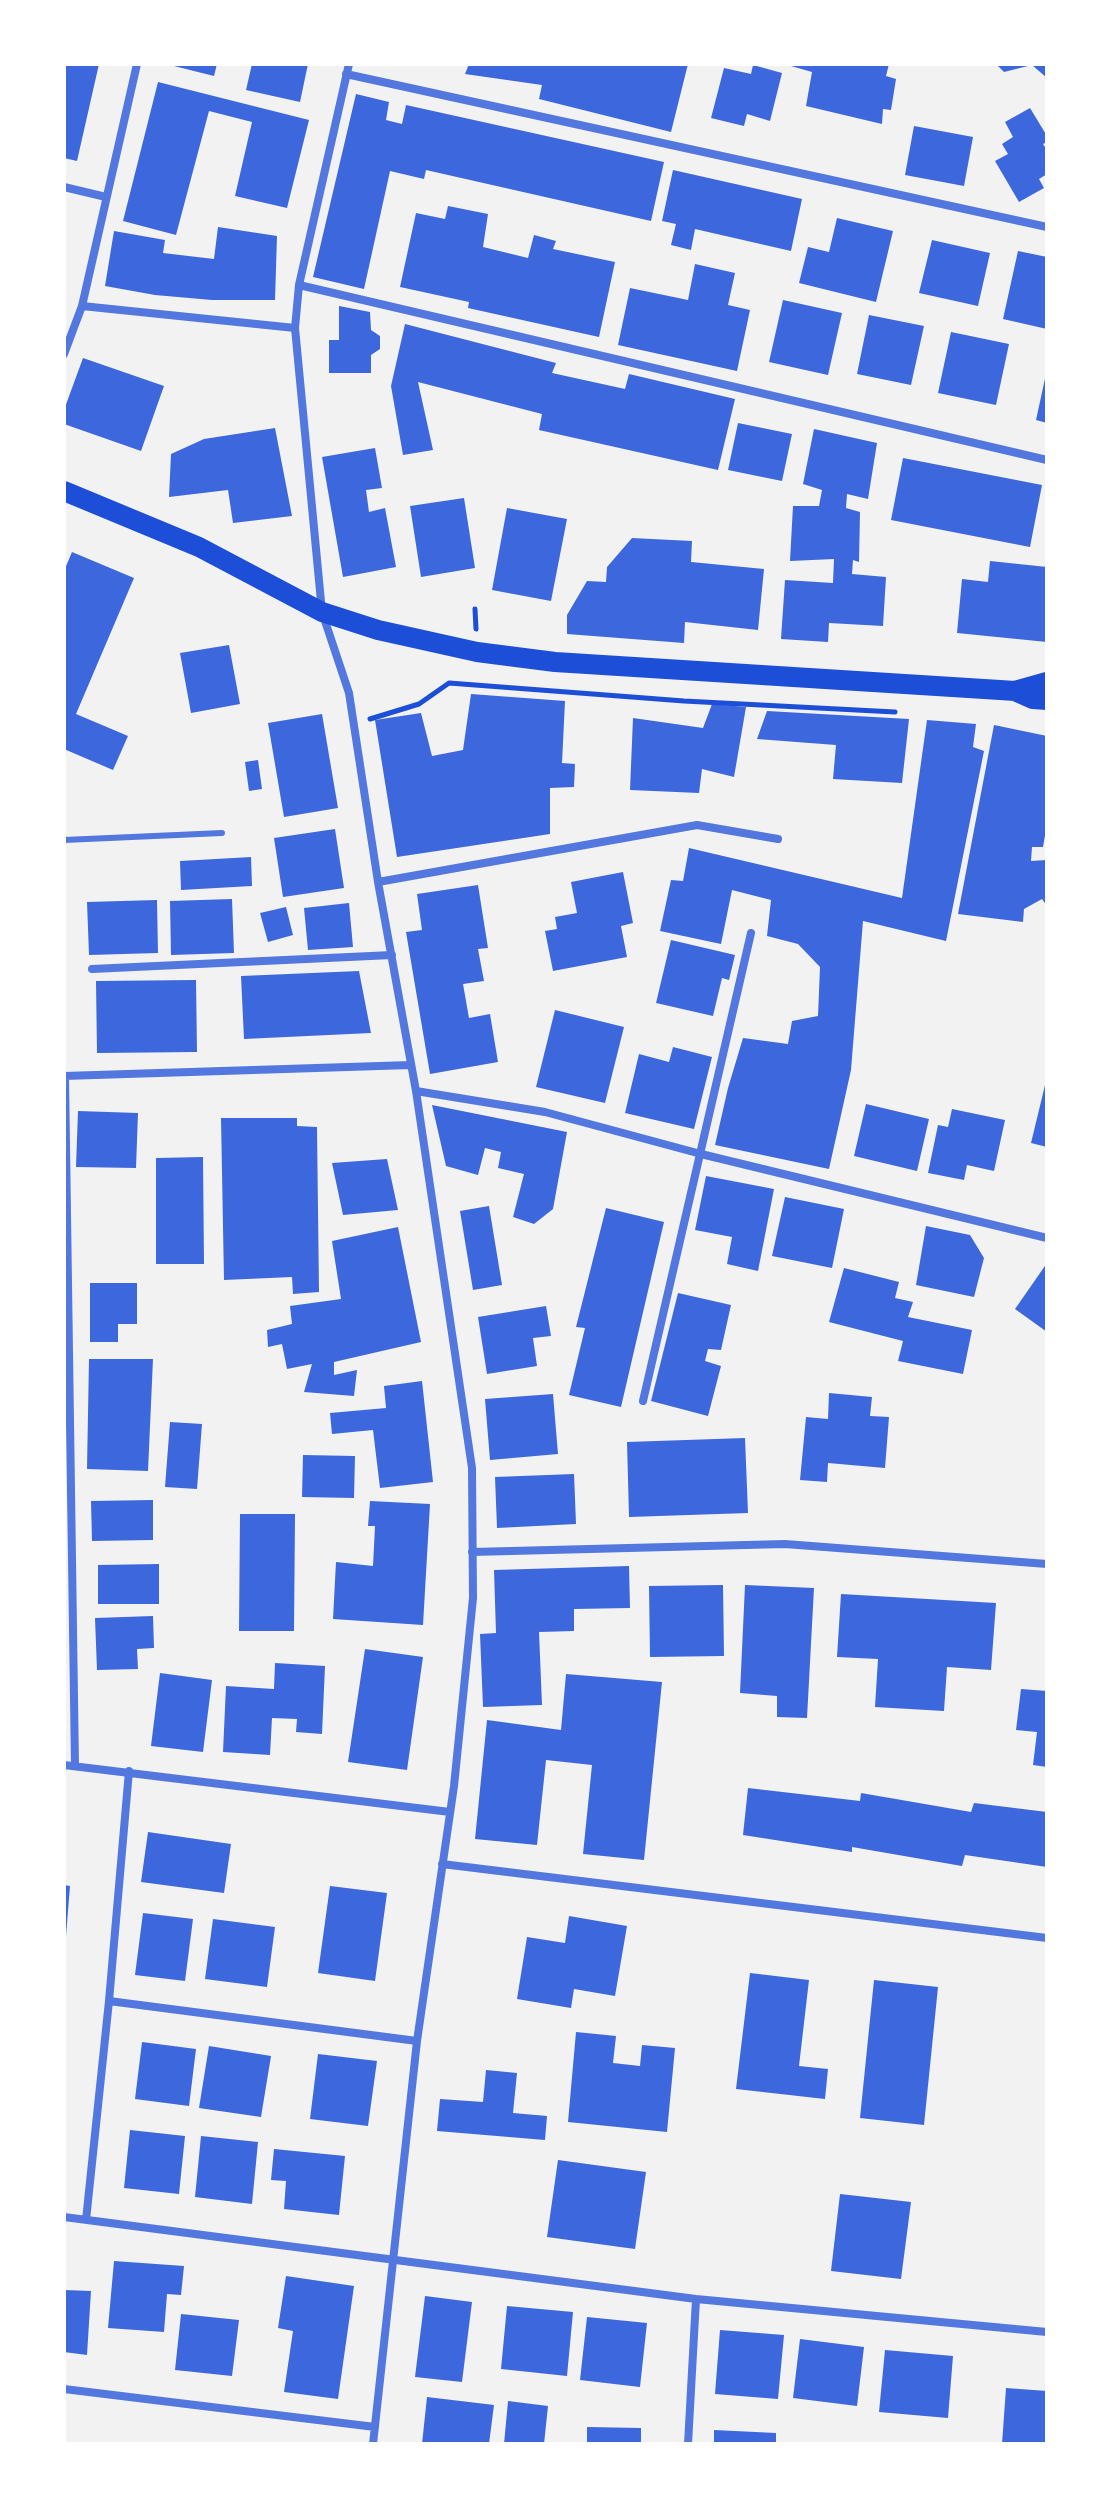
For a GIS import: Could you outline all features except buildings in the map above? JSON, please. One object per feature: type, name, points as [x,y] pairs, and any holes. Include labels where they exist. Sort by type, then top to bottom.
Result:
[{"type":"main road","points":[[64,491],[199,547],[322,612],[378,630],[477,652],[555,662],[1015,691],[1047,682]]},
{"type":"main road","points":[[1015,691],[1033,699],[1047,700]]},
{"type":"street","points":[[64,354],[82,306],[137,64]]},
{"type":"street","points":[[373,2444],[417,2041],[450,1812],[473,1598],[472,1468],[416,1091],[378,882],[349,693],[322,612],[295,328],[299,285],[348,69],[1047,227]]},
{"type":"street","points":[[64,187],[106,197]]},
{"type":"street","points":[[299,285],[1047,460]]},
{"type":"street","points":[[82,306],[295,328]]},
{"type":"street","points":[[378,882],[697,825],[778,839]]},
{"type":"street","points":[[643,1401],[751,933]]},
{"type":"street","points":[[92,969],[392,955]]},
{"type":"street","points":[[75,1766],[64,1076],[411,1065]]},
{"type":"street","points":[[416,1091],[545,1112],[701,1154],[1047,1238]]},
{"type":"street","points":[[472,1552],[785,1544],[1047,1564]]},
{"type":"street","points":[[64,1765],[450,1812]]},
{"type":"street","points":[[86,2220],[129,1771]]},
{"type":"street","points":[[442,1864],[1047,1938]]},
{"type":"street","points":[[109,2001],[417,2041]]},
{"type":"street","points":[[64,2217],[696,2299],[1047,2332]]},
{"type":"street","points":[[688,2444],[696,2299]]},
{"type":"street","points":[[64,2389],[375,2427]]},
{"type":"lane","points":[[64,840],[222,833]]},
{"type":"path","points":[[353,723],[419,704],[449,683],[684,701],[902,713]]}]
